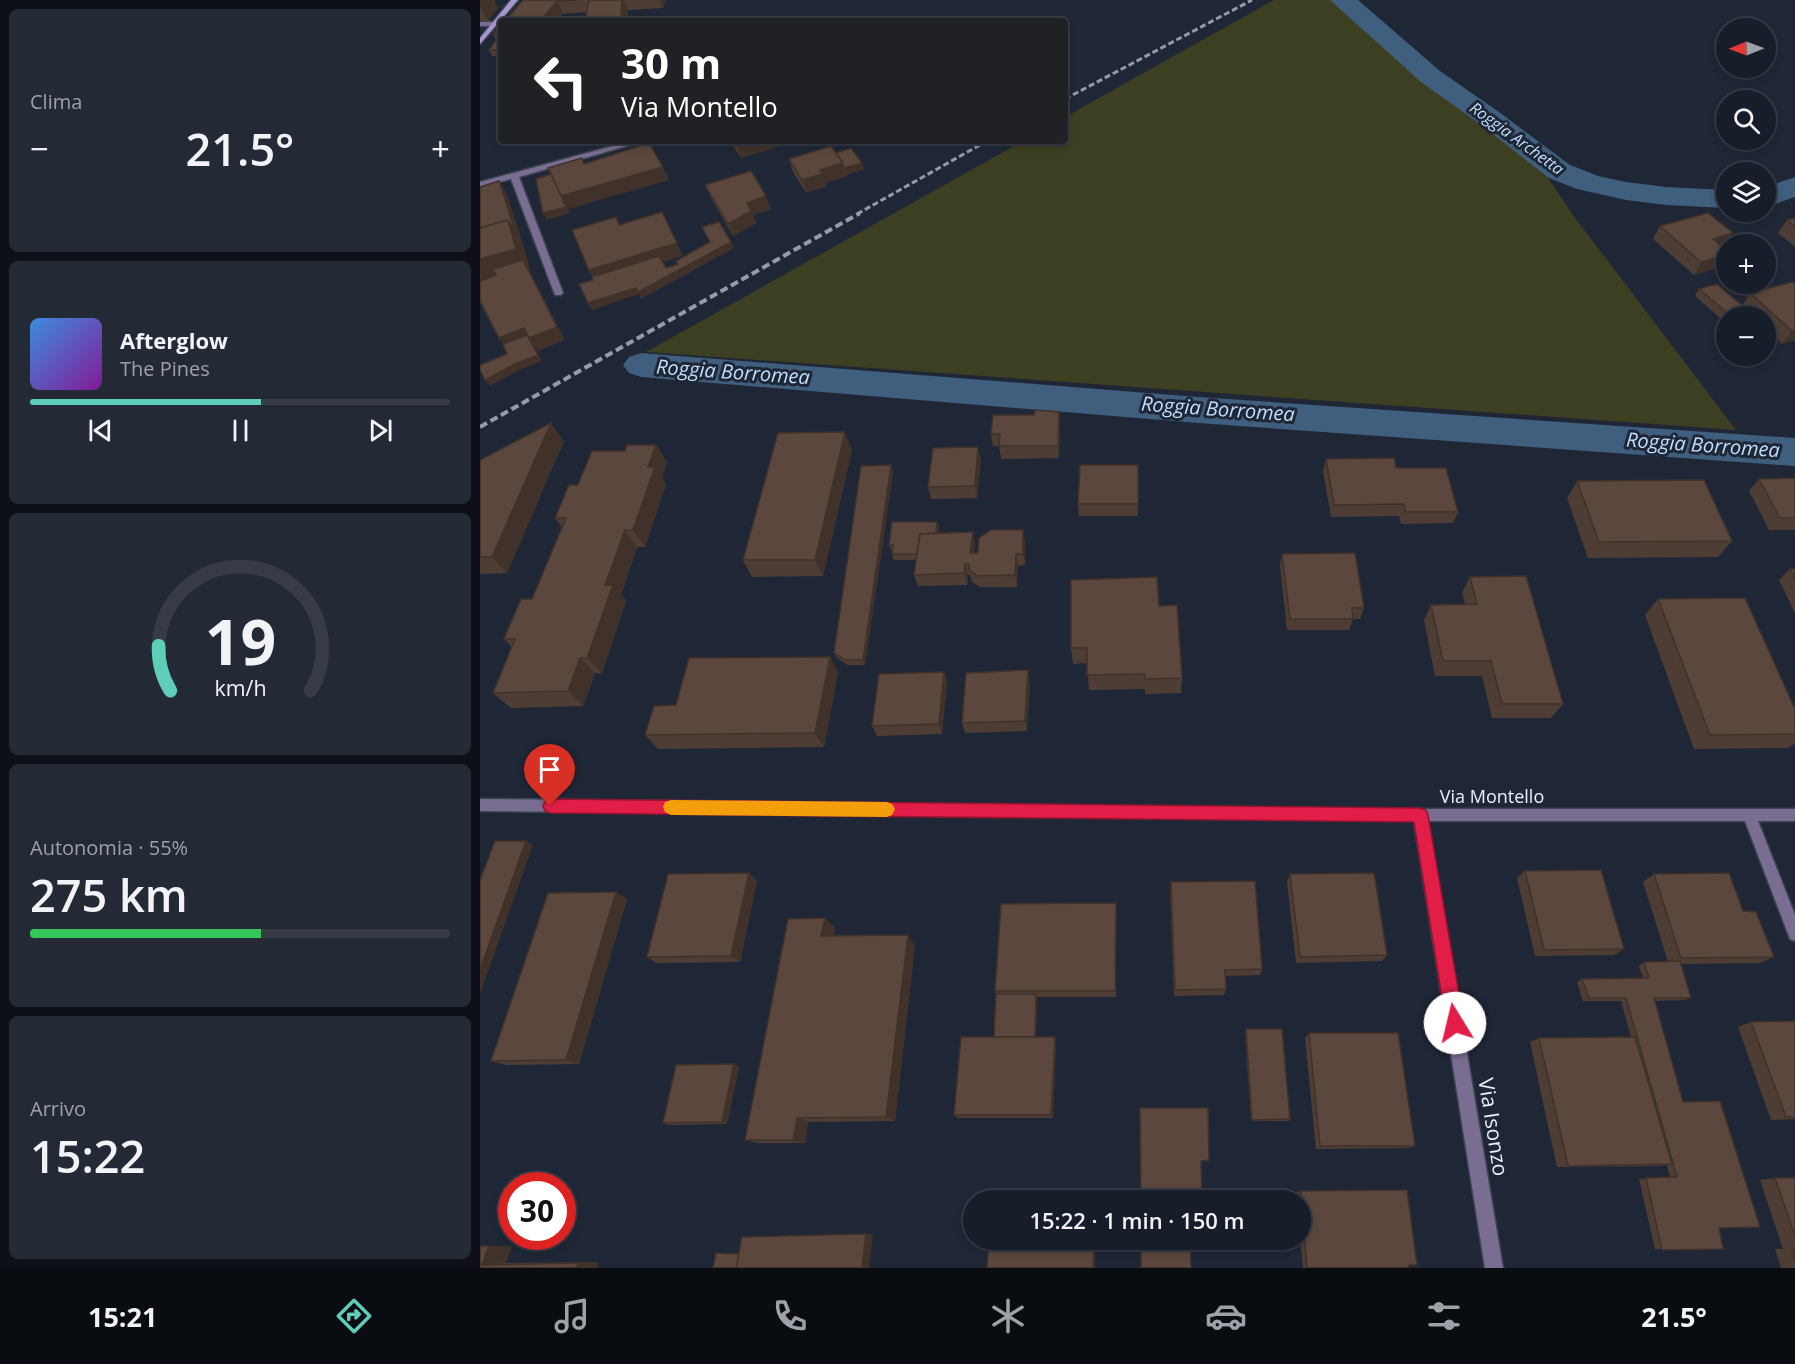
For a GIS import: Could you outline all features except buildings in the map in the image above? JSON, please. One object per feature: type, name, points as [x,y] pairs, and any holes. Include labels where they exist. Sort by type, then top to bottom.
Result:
[{"type":"street","points":[[501,18],[515,0]]},
{"type":"street","points":[[480,42],[498,21]]},
{"type":"street","points":[[480,24],[496,24]]},
{"type":"street","points":[[480,185],[629,144]]},
{"type":"street","points":[[514,176],[558,293]]},
{"type":"street","name":"Via Montello","points":[[480,806],[1420,815],[1795,815]]},
{"type":"street","name":"Via Isonzo","points":[[1420,815],[1494,1268]]},
{"type":"street","points":[[1749,815],[1795,934]]},
{"type":"green space","points":[[1274,0],[1332,0],[1357,15],[1414,68],[1546,175],[1573,215],[1736,430],[646,352],[1018,144],[1068,144],[1068,115]]},
{"type":"waterway","name":"Roggia Archetta","points":[[1342,0],[1430,77],[1559,171],[1588,182],[1626,191],[1686,198],[1716,199]]},
{"type":"waterway","name":"Roggia Archetta","points":[[1776,194],[1795,186]]},
{"type":"waterway","name":"Roggia Borromea","points":[[641,365],[1198,410],[1795,452]]},
{"type":"railway","points":[[1068,97],[1252,0]]},
{"type":"railway","points":[[857,214],[982,144]]},
{"type":"railway","points":[[480,427],[860,213]]},
{"type":"slow traffic","points":[[671,807],[887,809]]},
{"type":"route","points":[[550,806],[1420,815],[1455,1023]]}]
